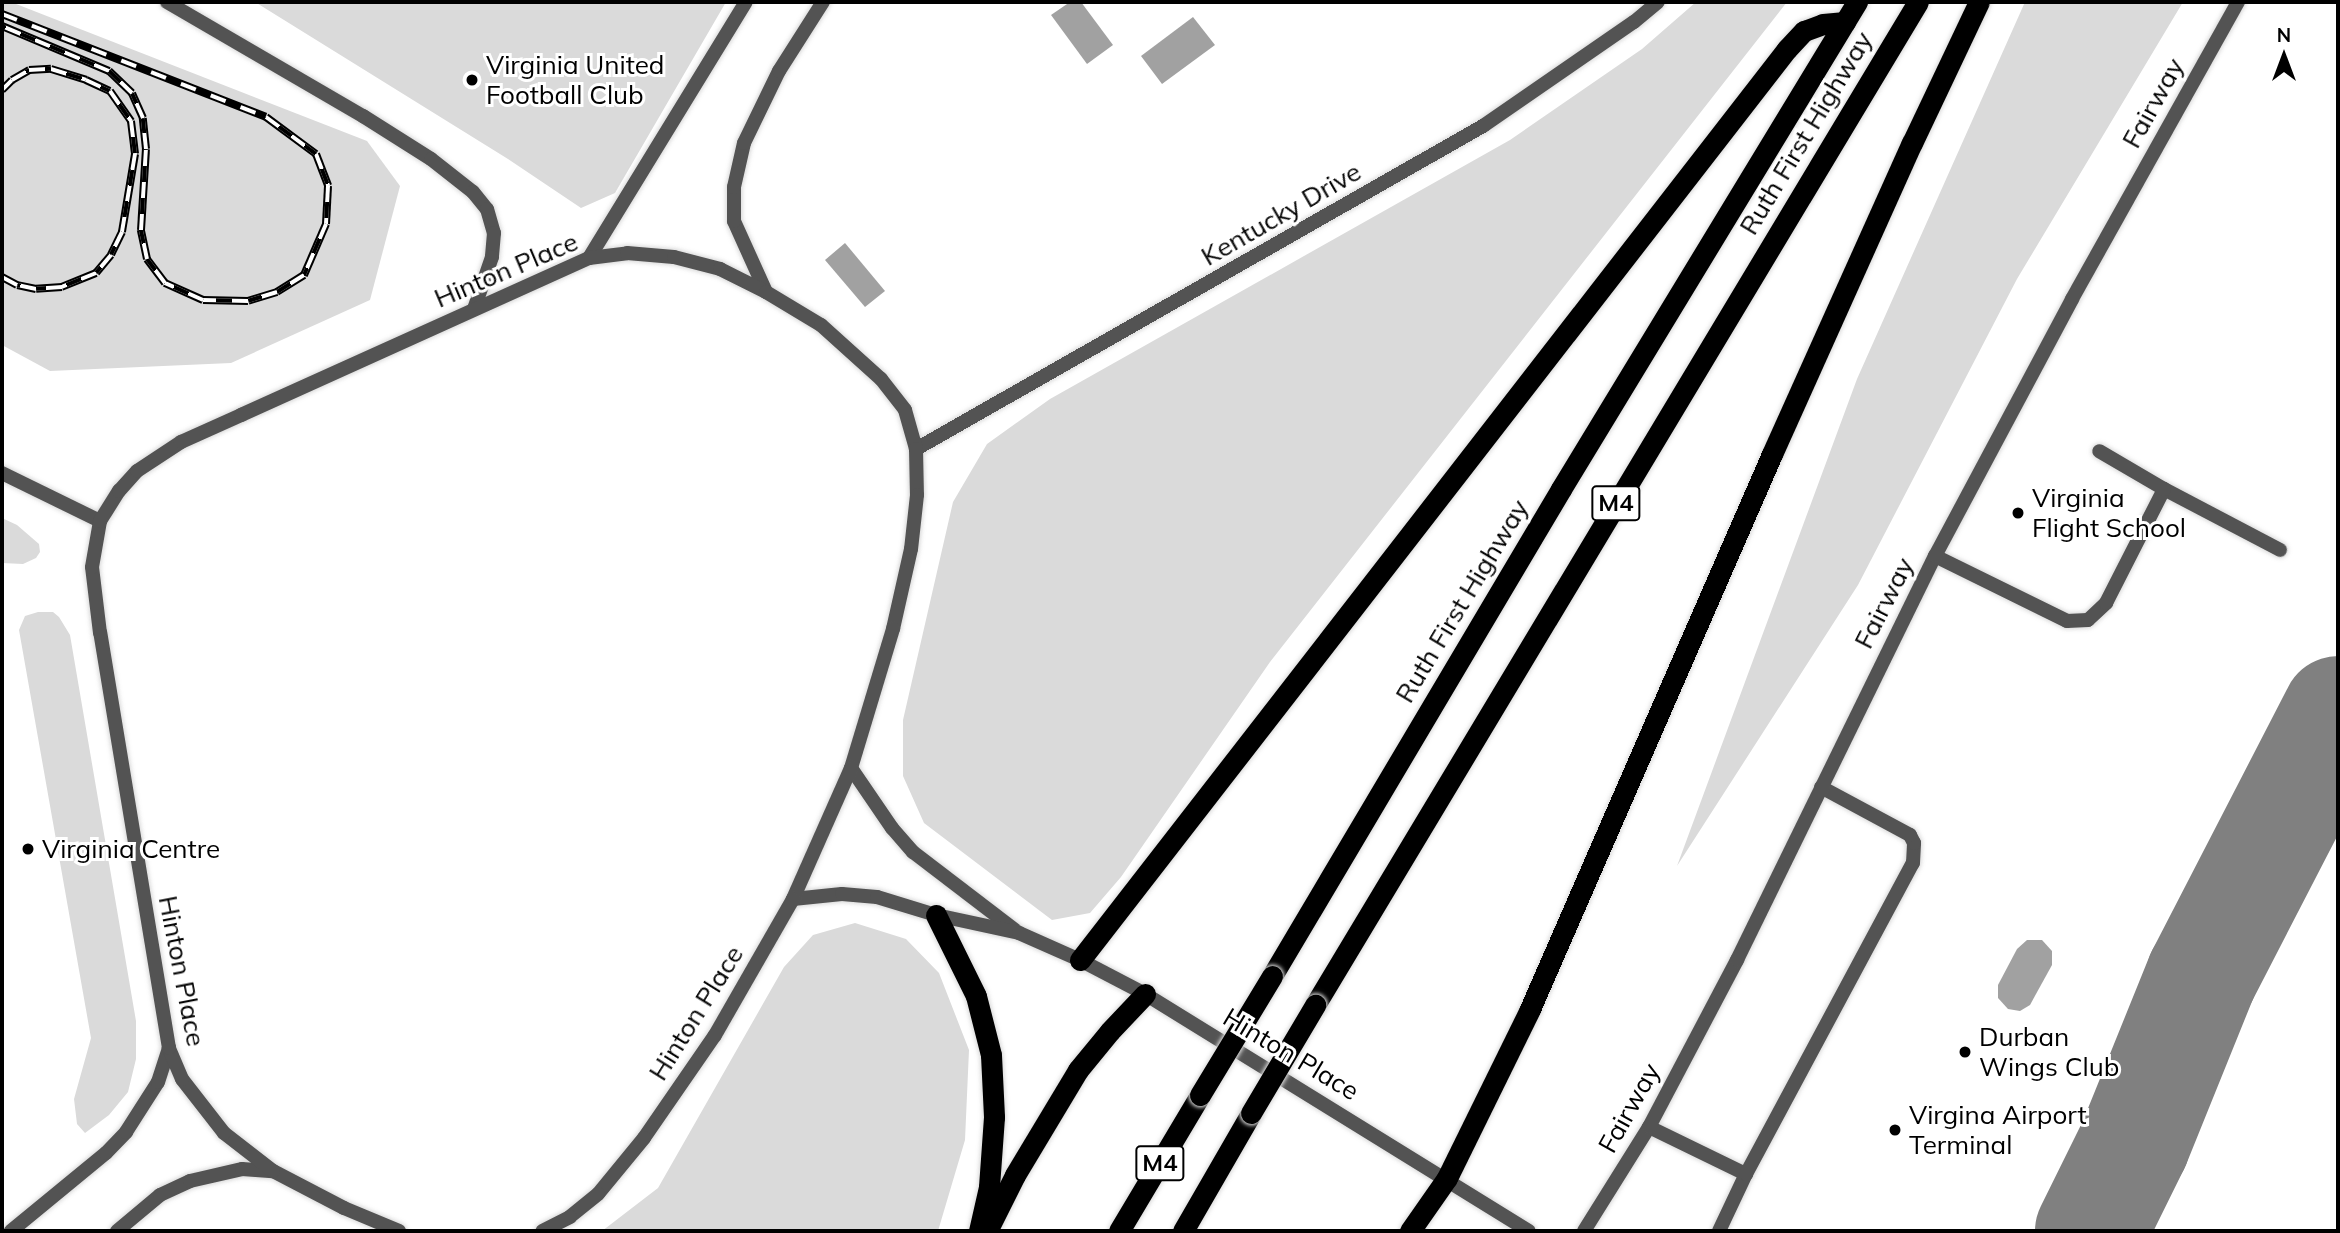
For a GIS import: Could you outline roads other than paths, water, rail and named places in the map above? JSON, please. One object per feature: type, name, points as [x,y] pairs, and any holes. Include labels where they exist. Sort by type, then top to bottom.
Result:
[{"type":"highway","name":"Ruth First Highway","points":[[1119,1231],[1554,501],[1857,2]]},
{"type":"highway","name":"Ruth First Highway","points":[[1182,1231],[1918,2]]},
{"type":"highway","points":[[1410,1231],[1447,1178],[1530,1009],[1783,429],[1979,2]]},
{"type":"highway","points":[[1080,960],[1787,49],[1804,31],[1823,24],[1844,22]]},
{"type":"highway","points":[[936,915],[975,996],[991,1055],[994,1117],[989,1187],[979,1231]]},
{"type":"highway","points":[[987,1231],[1021,1165],[1078,1070],[1145,994]]},
{"type":"street","points":[[167,2],[363,116],[431,159],[473,192],[487,209],[494,233],[492,257],[474,309]]},
{"type":"street","points":[[589,258],[746,2]]},
{"type":"street","points":[[766,292],[734,221],[734,187],[744,143],[779,71],[824,2]]},
{"type":"street","name":"Kentucky Drive","points":[[916,449],[1483,126],[1624,30],[1658,2]]},
{"type":"street","name":"Fairway","points":[[1584,1231],[1649,1127],[1737,960],[1935,556],[2071,299],[2238,2]]},
{"type":"street","name":"Hinton Place","points":[[399,1231],[344,1208],[273,1171],[223,1133],[182,1079],[169,1048],[100,633],[92,567],[100,521],[118,491],[137,471],[181,442],[589,258],[627,253],[674,257],[720,269],[766,292],[821,325],[881,379],[905,410],[916,449],[917,495],[911,550],[893,629],[851,768],[793,899],[715,1035],[644,1138],[598,1194],[570,1217],[541,1231]]},
{"type":"street","points":[[2099,451],[2164,489],[2280,550]]},
{"type":"street","points":[[2,473],[100,521]]},
{"type":"street","points":[[1935,556],[2067,621],[2078,623],[2088,620],[2106,603],[2164,489]]},
{"type":"street","name":"Hinton Place","points":[[851,768],[892,828],[913,852],[1019,933]]},
{"type":"street","points":[[1719,1231],[1746,1174],[1913,863],[1914,844],[1910,835],[1821,787]]},
{"type":"street","name":"Hinton Place","points":[[793,899],[842,894],[877,897],[936,915],[1019,933],[1080,960],[1145,994],[1529,1231]]},
{"type":"street","points":[[11,1231],[106,1153],[126,1132],[158,1082],[169,1048]]},
{"type":"street","points":[[1649,1127],[1746,1174]]},
{"type":"street","points":[[117,1231],[160,1195],[190,1181],[242,1169],[273,1171]]},
{"type":"railway","points":[[2,14],[266,117],[316,154],[328,186],[326,224],[304,275],[277,292],[248,301],[203,300],[165,283],[147,259],[141,230],[146,149],[143,118],[132,93],[109,71],[2,26]]},
{"type":"railway","points":[[2,90],[29,70],[51,69],[110,91],[131,121],[135,154],[122,232],[111,255],[96,273],[62,287],[36,289],[17,285],[2,277]]},
{"type":"place","name":"Virginia United Football Club","points":[[472,80]]},
{"type":"place","name":"Virginia Flight School","points":[[2018,513]]},
{"type":"place","name":"Virginia Centre","points":[[28,849]]},
{"type":"place","name":"Durban Wings Club","points":[[1965,1052]]},
{"type":"place","name":"Virgina Airport Terminal","points":[[1895,1130]]}]
